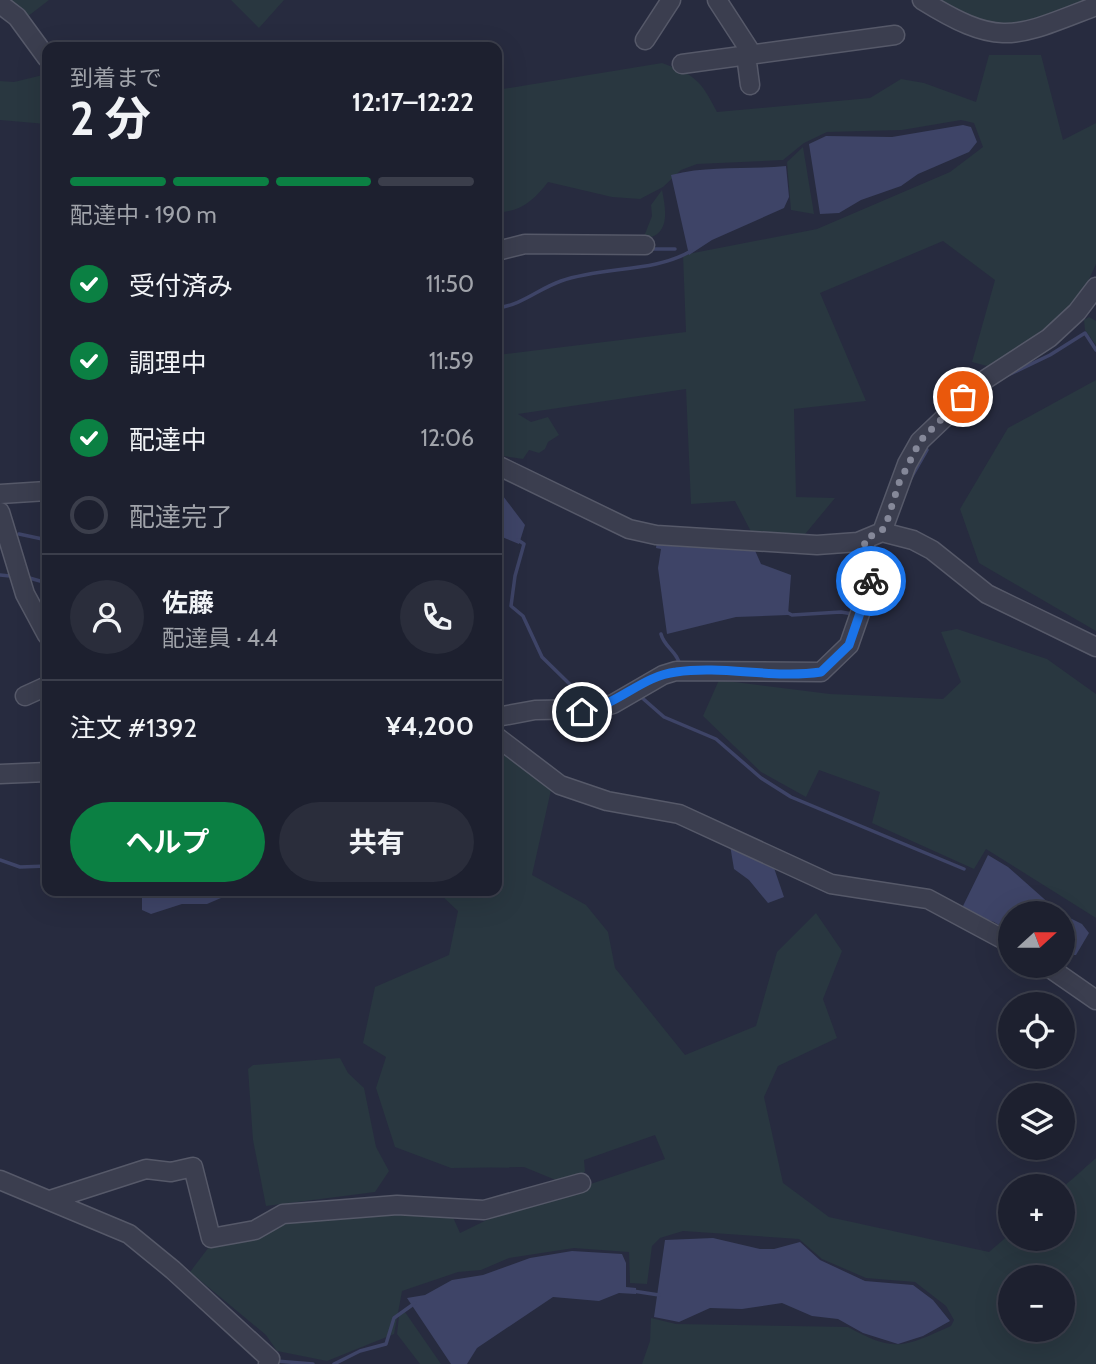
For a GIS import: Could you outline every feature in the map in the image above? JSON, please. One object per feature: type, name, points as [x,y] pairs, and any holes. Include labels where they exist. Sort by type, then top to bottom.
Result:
[{"type":"street","points":[[645,40],[671,0]]},
{"type":"street","points":[[717,0],[749,55],[750,85]]},
{"type":"street","points":[[922,0],[954,20],[995,35],[1025,33],[1096,6]]},
{"type":"street","points":[[0,4],[23,24],[42,51]]},
{"type":"street","points":[[682,64],[895,35]]},
{"type":"street","points":[[502,250],[525,244],[645,245]]},
{"type":"street","points":[[882,533],[907,464],[920,441],[983,381],[1049,338],[1077,312],[1096,287]]},
{"type":"street","points":[[502,466],[629,529],[656,535],[817,545],[864,540],[882,533],[923,545],[987,594],[1096,647]]},
{"type":"street","points":[[0,494],[42,491]]},
{"type":"street","points":[[0,512],[25,594],[42,626]]},
{"type":"street","points":[[502,716],[535,710],[595,709],[612,704],[663,674],[676,671],[821,672],[849,645],[871,582],[864,540]]},
{"type":"street","points":[[25,696],[42,688]]},
{"type":"street","points":[[502,741],[560,785],[607,801],[679,814],[831,884],[928,899],[998,937]]},
{"type":"street","points":[[0,774],[42,772]]},
{"type":"street","points":[[1064,978],[1096,1000]]},
{"type":"street","points":[[50,1200],[146,1169],[171,1172],[193,1167],[211,1238],[255,1230],[283,1214],[397,1205],[484,1210],[580,1183]]},
{"type":"street","points":[[0,1181],[129,1234],[173,1270],[270,1359],[268,1364]]},
{"type":"shaded area","points":[[9,0],[49,0],[27,17]]},
{"type":"shaded area","points":[[231,0],[284,0],[259,28]]},
{"type":"shaded area","points":[[940,0],[1096,0],[1034,21],[1000,25],[982,22],[962,14]]},
{"type":"shaded area","points":[[989,55],[1041,55],[1063,140],[1096,123],[1096,264],[1078,304],[991,367],[972,362],[995,280],[943,241],[820,293],[866,401],[794,409],[796,497],[835,498],[796,545],[758,545],[735,501],[691,504],[686,389],[518,414],[531,422],[548,417],[559,435],[548,442],[545,449],[539,453],[529,450],[523,459],[502,456],[502,354],[686,332],[683,255],[817,229],[950,172],[983,147],[974,123],[961,120],[902,130],[827,132],[804,143],[783,160],[697,164],[681,170],[663,187],[640,199],[612,197],[548,182],[526,204],[502,212],[502,89],[662,63],[683,71],[696,80],[717,112],[870,98],[901,79],[924,83],[976,102]]},
{"type":"shaded area","points":[[42,75],[42,124],[0,120],[0,81],[14,82]]},
{"type":"shaded area","points":[[803,147],[814,214],[791,210],[787,162]]},
{"type":"shaded area","points":[[662,190],[665,214],[662,227],[652,237],[643,239],[652,216],[651,205]]},
{"type":"shaded area","points":[[1089,317],[1096,321],[1096,345],[1085,330],[1084,320]]},
{"type":"shaded area","points":[[1096,380],[1096,631],[979,563],[960,509],[1008,428]]},
{"type":"shaded area","points":[[957,629],[1047,659],[1096,694],[1096,918],[1075,905],[1075,901],[1069,901],[986,849],[974,869],[872,823],[880,792],[819,770],[806,797],[761,772],[703,716],[719,680],[830,694],[943,699],[961,682],[941,632]]},
{"type":"shaded area","points":[[502,749],[551,790],[532,875],[586,905],[608,932],[615,968],[685,1055],[756,1026],[777,952],[816,913],[842,951],[823,999],[837,1038],[778,1066],[764,1097],[783,1183],[829,1217],[989,1252],[998,1244],[998,1251],[1075,1251],[1075,1177],[1096,1158],[1096,1364],[642,1364],[650,1341],[651,1318],[676,1324],[848,1327],[889,1344],[922,1339],[951,1326],[954,1320],[946,1306],[915,1282],[866,1278],[822,1259],[799,1239],[683,1231],[660,1238],[652,1246],[647,1284],[630,1283],[629,1252],[574,1248],[509,1258],[481,1270],[458,1272],[402,1291],[394,1334],[327,1361],[277,1351],[266,1335],[190,1272],[212,1243],[286,1219],[385,1209],[452,1215],[460,1233],[495,1216],[665,1159],[655,1135],[584,1160],[585,1172],[563,1183],[524,1167],[451,1168],[395,1147],[376,1088],[386,1057],[363,1043],[375,987],[449,955],[458,911],[442,896],[502,896]]},
{"type":"shaded area","points":[[340,1058],[348,1073],[364,1088],[376,1147],[389,1171],[375,1192],[266,1206],[253,1140],[248,1069],[253,1065]]},
{"type":"shaded area","points":[[405,1312],[441,1364],[420,1364],[397,1334],[399,1316]]},
{"type":"water","points":[[963,125],[971,127],[977,142],[969,152],[918,174],[901,186],[861,200],[839,213],[820,214],[809,144],[826,136],[892,137]]},
{"type":"water","points":[[786,166],[789,197],[784,208],[712,240],[689,255],[671,175],[714,169]]},
{"type":"water","points":[[502,495],[525,525],[519,544],[502,537]]},
{"type":"water","points":[[657,540],[753,546],[761,564],[791,575],[788,615],[736,617],[667,634],[658,568],[661,549],[656,548]]},
{"type":"water","points":[[730,845],[773,865],[784,897],[768,903],[749,880],[734,869]]},
{"type":"water","points":[[988,855],[1008,867],[1046,901],[998,901],[998,924],[966,913],[963,906]]},
{"type":"water","points":[[142,896],[226,896],[207,904],[182,904],[151,914],[142,910]]},
{"type":"water","points":[[1075,920],[1089,933],[1075,955]]},
{"type":"water","points":[[713,1238],[760,1249],[774,1249],[800,1242],[820,1260],[865,1281],[913,1285],[933,1300],[950,1321],[923,1336],[898,1344],[863,1333],[838,1319],[812,1316],[782,1303],[742,1309],[710,1308],[679,1322],[654,1317],[665,1240]]},
{"type":"water","points":[[572,1251],[622,1254],[626,1263],[626,1287],[636,1288],[636,1294],[619,1293],[599,1301],[553,1297],[477,1348],[467,1364],[451,1364],[407,1298],[425,1295],[452,1280],[483,1275],[530,1258]]},
{"type":"waterway","points":[[650,249],[675,249]]},
{"type":"waterway","points":[[502,307],[577,276],[661,263],[691,251]]},
{"type":"waterway","points":[[1006,376],[1050,355],[1085,333],[1096,350]]},
{"type":"waterway","points":[[911,478],[927,450],[925,446]]},
{"type":"waterway","points":[[19,534],[42,539]]},
{"type":"waterway","points":[[633,538],[655,543]]},
{"type":"waterway","points":[[518,540],[524,544],[515,576],[511,606],[523,616],[542,657],[588,702]]},
{"type":"waterway","points":[[0,575],[10,576]]},
{"type":"waterway","points":[[26,577],[42,582]]},
{"type":"waterway","points":[[786,612],[792,615],[841,612],[853,614]]},
{"type":"waterway","points":[[661,634],[680,666]]},
{"type":"waterway","points":[[640,696],[664,717],[716,739],[761,778],[791,797],[964,869]]},
{"type":"waterway","points":[[0,860],[20,867],[42,866]]},
{"type":"waterway","points":[[633,1291],[659,1295]]},
{"type":"waterway","points":[[334,1364],[360,1351],[386,1344],[394,1318],[415,1303]]},
{"type":"waterway","points":[[276,1361],[313,1364]]},
{"type":"way so far","points":[[871,581],[864,540],[882,533],[899,483],[920,441],[963,397]]},
{"type":"route","points":[[582,712],[612,704],[651,680],[676,671],[821,672],[832,665],[849,645],[871,581]]}]
